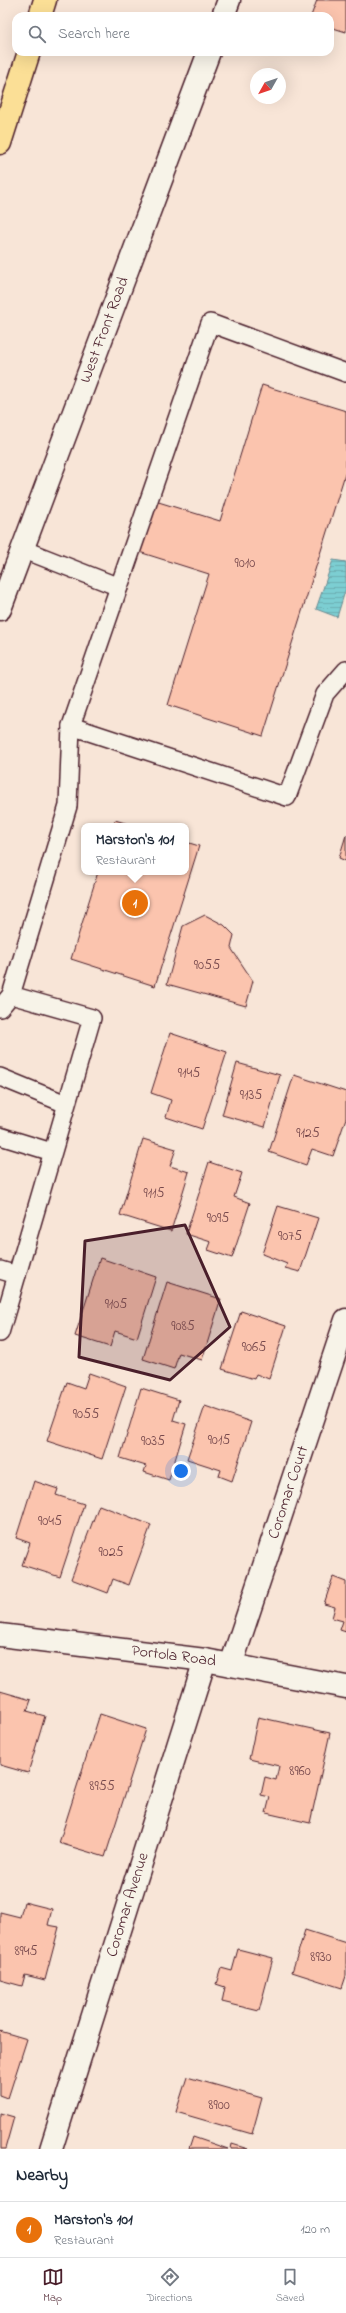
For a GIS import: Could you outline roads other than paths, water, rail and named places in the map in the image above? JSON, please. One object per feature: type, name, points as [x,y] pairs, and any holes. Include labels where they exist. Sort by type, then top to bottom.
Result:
[{"type":"highway","points":[[41,12],[45,0]]},
{"type":"highway","points":[[0,143],[27,56]]},
{"type":"street","points":[[224,12],[229,0]]},
{"type":"street","name":"West Front Road","points":[[0,609],[207,56]]},
{"type":"street","name":"Coromar Court","points":[[231,1665],[346,1320]]},
{"type":"street","name":"Portola Road","points":[[0,1635],[205,1660],[346,1687]]},
{"type":"street","name":"Coromar Avenue","points":[[51,2149],[205,1660]]},
{"type":"lane","points":[[0,1008],[11,994],[68,806],[71,726],[210,323],[346,373]]},
{"type":"lane","points":[[22,549],[119,587]]},
{"type":"lane","points":[[71,726],[286,797],[325,694],[346,670]]},
{"type":"lane","points":[[0,1333],[5,1299],[17,1275],[92,1018],[11,994]]},
{"type":"lane","points":[[0,1078],[66,1104]]},
{"type":"lane","points":[[0,1136],[52,1152]]},
{"type":"lane","points":[[0,1270],[17,1275]]},
{"type":"water","points":[[333,560],[346,562],[346,588],[337,617],[316,609]]},
{"type":"place","name":"Marston's 101","points":[[135,903]]}]
